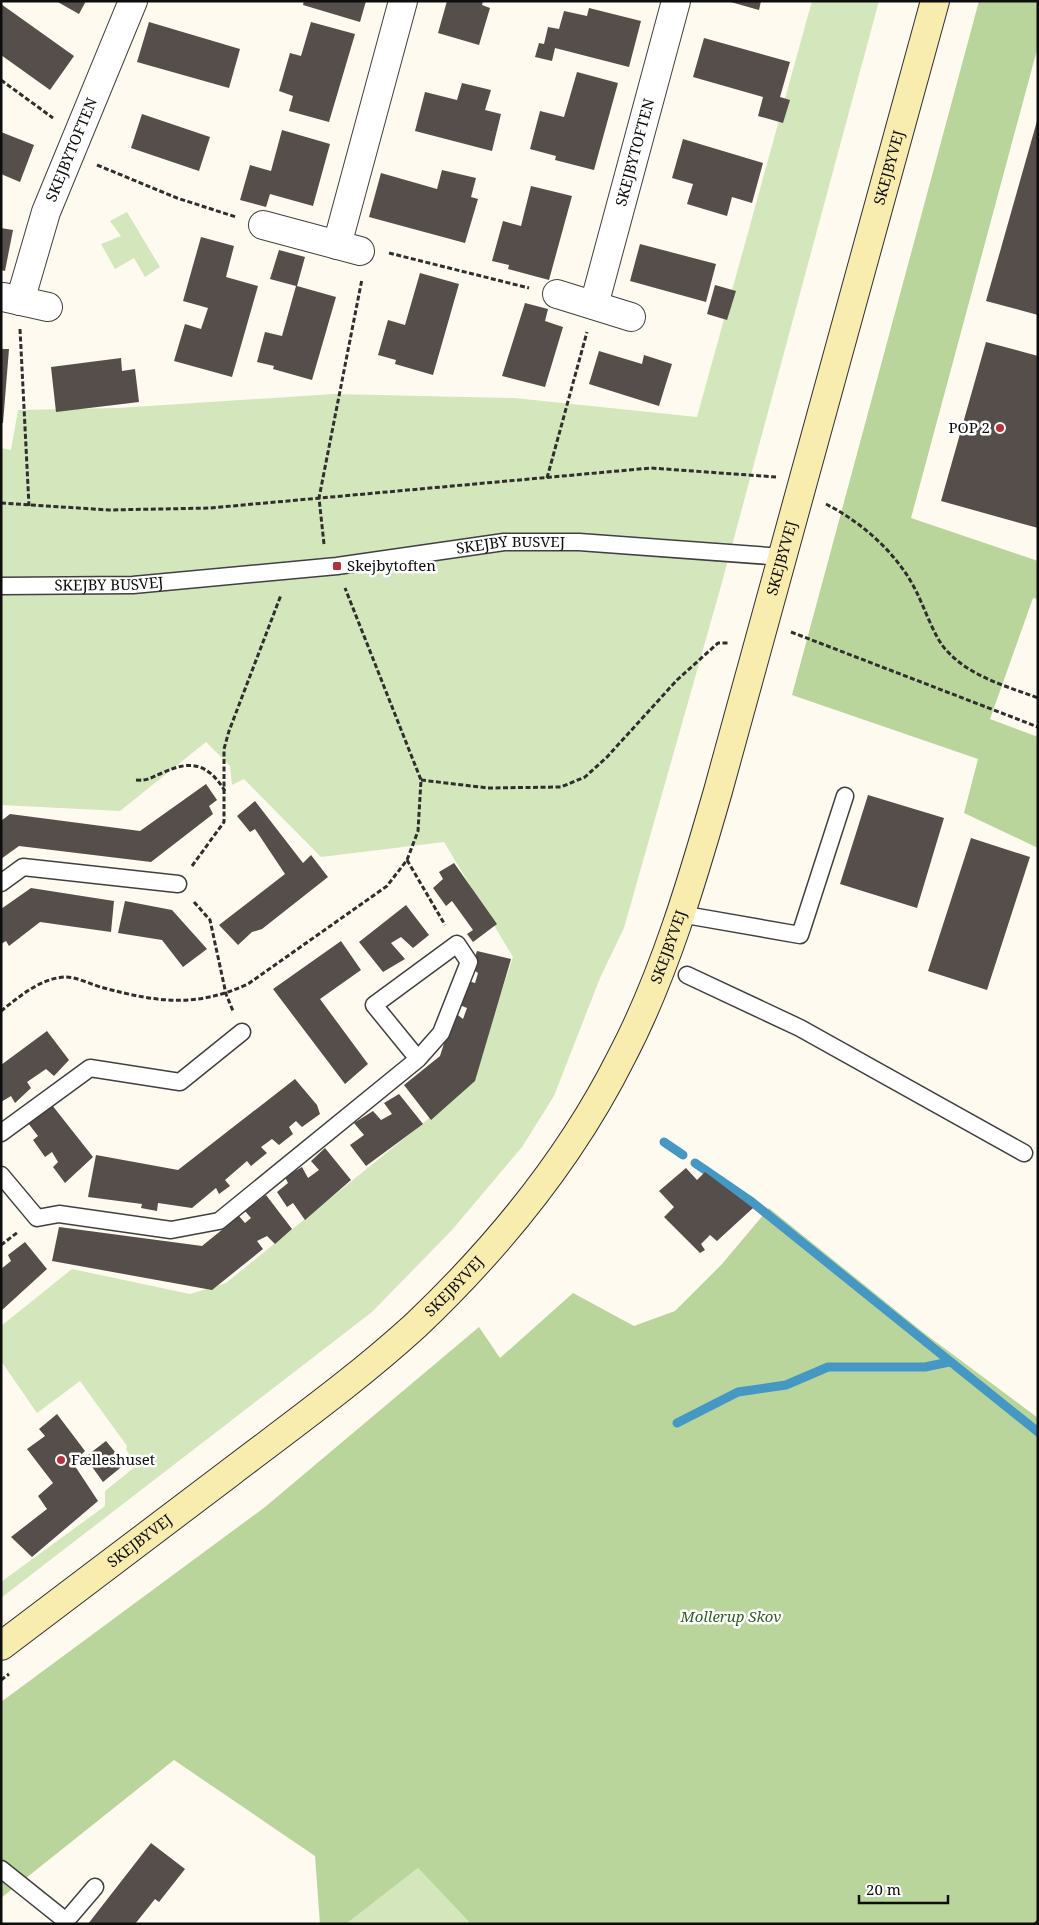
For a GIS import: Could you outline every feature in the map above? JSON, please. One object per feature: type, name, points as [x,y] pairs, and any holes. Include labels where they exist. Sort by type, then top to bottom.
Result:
[{"type":"street","name":"SKEJBYTOFTEN","points":[[10,299],[133,1]]},
{"type":"street","points":[[263,225],[348,248],[403,1]]},
{"type":"street","name":"SKEJBYTOFTEN","points":[[594,305],[676,1]]},
{"type":"street","name":"SKEJBYVEJ","points":[[1,1646],[339,1390],[415,1326],[470,1271],[528,1205],[578,1134],[623,1056],[680,914],[718,791],[936,1]]},
{"type":"street","points":[[557,294],[631,317]]},
{"type":"street","points":[[10,299],[48,307]]},
{"type":"lane","name":"SKEJBY BUSVEJ","points":[[1,586],[133,585],[332,566],[504,542],[579,542],[783,557]]},
{"type":"lane","points":[[680,914],[800,935],[845,796]]},
{"type":"lane","points":[[1,883],[23,867],[178,884]]},
{"type":"lane","points":[[1,1174],[36,1218],[60,1214],[171,1230],[219,1221],[418,1059],[441,1034],[469,962],[457,944],[374,1006],[418,1059]]},
{"type":"lane","points":[[687,975],[800,1028],[1024,1152]]},
{"type":"lane","points":[[1,1133],[90,1068],[180,1082],[242,1032]]},
{"type":"lane","points":[[1,1869],[66,1921],[94,1887]]},
{"type":"path","points":[[1,80],[73,144],[177,198],[263,225]]},
{"type":"path","points":[[348,248],[375,250],[557,294]]},
{"type":"path","points":[[1,1011],[31,987],[64,976],[128,995],[178,1002],[226,994],[248,984],[387,886],[407,860],[418,831],[421,780],[332,566],[319,498],[364,266],[348,248]]},
{"type":"path","points":[[10,299],[29,506]]},
{"type":"path","points":[[547,478],[594,305]]},
{"type":"path","points":[[774,486],[779,468]]},
{"type":"path","points":[[824,514],[830,495]]},
{"type":"path","points":[[178,884],[224,822],[226,792],[224,749],[229,731],[291,570]]},
{"type":"path","points":[[765,621],[1038,726]]},
{"type":"path","points":[[790,642],[795,623]]},
{"type":"path","points":[[727,652],[732,634]]},
{"type":"path","points":[[421,780],[488,788],[561,787],[585,777],[607,758],[677,680],[718,643],[730,643],[757,648]]},
{"type":"path","points":[[136,780],[147,781],[178,766],[193,764],[209,771],[226,792]]},
{"type":"path","points":[[407,860],[457,944]]},
{"type":"path","points":[[204,913],[210,920],[226,994],[242,1032]]},
{"type":"path","points":[[1,1680],[17,1668]]},
{"type":"path","points":[[1035,1924],[1038,1921]]},
{"type":"green space","points":[[812,1],[879,1],[721,586],[624,928],[600,978],[554,1096],[522,1147],[452,1230],[372,1312],[1,1598],[1,1582],[105,1506],[105,1491],[136,1466],[126,1449],[127,1446],[80,1381],[37,1413],[1,1361],[1,1326],[72,1269],[190,1294],[226,1283],[470,1085],[513,957],[444,842],[321,857],[244,779],[232,785],[230,766],[206,742],[120,811],[1,805],[1,448],[11,450],[18,410],[118,408],[334,394],[514,398],[697,417]]},
{"type":"green space","points":[[979,1],[1038,1],[1038,46],[911,518],[1038,561],[1038,599],[1033,598],[990,719],[1038,737],[1038,848],[964,813],[978,759],[792,695]]},
{"type":"green space","points":[[127,212],[160,267],[145,277],[134,258],[115,269],[101,244],[121,236],[110,221]]},
{"type":"green space","name":"Mollerup Skov","points":[[769,1208],[924,1333],[1038,1418],[1038,1924],[471,1924],[418,1868],[346,1924],[320,1924],[315,1856],[174,1760],[1,1898],[1,1702],[265,1507],[479,1327],[500,1358],[573,1293],[634,1326],[675,1311],[722,1264]]},
{"type":"green space","points":[[418,1868],[471,1924],[346,1924]]},
{"type":"building","points":[[56,1],[86,1],[79,14]]},
{"type":"building","points":[[304,1],[366,1],[360,22],[303,5]]},
{"type":"building","points":[[447,1],[483,1],[482,5],[490,8],[479,45],[438,33]]},
{"type":"building","points":[[727,1],[761,1],[759,10]]},
{"type":"building","points":[[1,4],[74,56],[50,90],[1,55]]},
{"type":"building","points":[[589,8],[641,21],[629,67],[555,48],[552,61],[535,57],[539,43],[544,44],[548,27],[559,29],[564,11],[587,16]]},
{"type":"building","points":[[149,22],[240,49],[229,88],[137,62]]},
{"type":"building","points":[[311,22],[355,34],[329,122],[289,111],[293,96],[279,91],[290,53],[301,56]]},
{"type":"building","points":[[704,38],[790,62],[780,97],[790,100],[783,123],[758,116],[763,97],[693,77]]},
{"type":"building","points":[[577,72],[618,83],[594,170],[555,160],[556,156],[530,149],[540,111],[564,117]]},
{"type":"building","points":[[462,83],[491,90],[485,110],[501,114],[492,151],[415,131],[425,92],[457,100]]},
{"type":"building","points":[[142,114],[210,137],[199,171],[131,148]]},
{"type":"building","points":[[1038,121],[1038,315],[986,301]]},
{"type":"building","points":[[282,130],[330,144],[313,206],[270,194],[266,207],[240,200],[250,165],[271,171]]},
{"type":"building","points":[[1,132],[34,145],[20,182],[1,174]]},
{"type":"building","points":[[683,139],[763,163],[752,203],[732,197],[727,216],[687,204],[693,184],[672,178]]},
{"type":"building","points":[[442,170],[476,178],[471,197],[478,199],[465,243],[369,217],[381,173],[437,189]]},
{"type":"building","points":[[531,186],[572,196],[549,280],[508,269],[509,265],[492,261],[503,221],[521,226]]},
{"type":"building","points":[[1,228],[13,230],[5,271],[1,270]]},
{"type":"building","points":[[201,237],[234,246],[226,277],[258,286],[232,377],[174,361],[185,324],[201,329],[208,308],[183,301]]},
{"type":"building","points":[[640,244],[716,264],[706,302],[630,281]]},
{"type":"building","points":[[279,250],[305,257],[297,286],[336,297],[312,380],[273,369],[274,366],[257,362],[265,332],[282,336],[296,286],[270,279]]},
{"type":"building","points":[[420,273],[459,284],[433,375],[395,364],[396,360],[378,355],[388,320],[405,325]]},
{"type":"building","points":[[715,285],[736,291],[727,320],[707,314]]},
{"type":"building","points":[[525,303],[548,309],[545,321],[563,327],[545,387],[502,376]]},
{"type":"building","name":"POP 2","points":[[986,342],[1038,356],[1038,528],[941,501]]},
{"type":"building","points":[[1,349],[9,349],[3,423],[1,423]]},
{"type":"building","points":[[599,351],[642,364],[644,355],[672,364],[659,406],[589,384]]},
{"type":"building","points":[[121,358],[122,371],[135,369],[139,402],[56,412],[51,367]]},
{"type":"building","points":[[206,784],[217,800],[209,806],[213,814],[151,862],[19,846],[1,859],[1,821],[10,814],[140,831]]},
{"type":"building","points":[[868,795],[944,818],[917,908],[840,884]]},
{"type":"building","points":[[255,801],[303,863],[311,855],[328,877],[262,929],[252,932],[238,945],[219,925],[285,874],[255,829],[250,832],[237,816]]},
{"type":"building","points":[[971,838],[1030,857],[987,990],[928,971]]},
{"type":"building","points":[[454,863],[497,924],[473,942],[467,934],[473,930],[452,901],[446,906],[433,888],[443,879],[439,872]]},
{"type":"building","points":[[31,888],[114,901],[111,932],[40,922],[9,946],[6,941],[1,944],[1,909]]},
{"type":"building","points":[[125,901],[172,910],[207,949],[183,967],[162,940],[118,933]]},
{"type":"building","points":[[406,905],[429,935],[413,948],[401,937],[391,943],[405,959],[383,972],[359,942]]},
{"type":"building","points":[[341,941],[361,970],[320,999],[368,1064],[345,1084],[273,989]]},
{"type":"building","points":[[477,951],[511,959],[475,1081],[431,1120],[404,1085],[440,1056],[454,1012],[463,1019],[467,1008],[457,1004],[465,980],[475,983],[478,973],[471,968]]},
{"type":"building","points":[[47,1031],[69,1060],[54,1076],[46,1069],[27,1082],[31,1088],[15,1103],[11,1096],[1,1102],[1,1065]]},
{"type":"building","points":[[295,1079],[317,1105],[320,1114],[302,1127],[296,1121],[289,1127],[293,1134],[279,1145],[272,1139],[261,1147],[267,1153],[251,1166],[247,1161],[225,1180],[230,1186],[219,1194],[216,1188],[192,1208],[158,1203],[157,1211],[141,1208],[142,1204],[88,1197],[96,1155],[178,1170]]},
{"type":"building","points":[[399,1094],[423,1124],[366,1166],[350,1145],[364,1135],[354,1123],[373,1111],[381,1120],[392,1114],[384,1103]]},
{"type":"building","points":[[52,1105],[93,1157],[65,1183],[53,1167],[58,1162],[52,1152],[45,1157],[33,1140],[38,1136],[28,1123]]},
{"type":"building","points":[[325,1148],[351,1180],[305,1220],[293,1203],[287,1207],[277,1192],[288,1183],[285,1177],[302,1167],[308,1178],[319,1170],[311,1161]]},
{"type":"building","points":[[686,1168],[697,1180],[705,1172],[753,1208],[717,1241],[710,1235],[701,1244],[705,1250],[700,1253],[664,1217],[674,1207],[659,1191]]},
{"type":"building","points":[[266,1195],[292,1229],[275,1244],[267,1236],[257,1241],[263,1249],[212,1290],[52,1261],[59,1227],[202,1246],[239,1216],[245,1223],[251,1218],[245,1211]]},
{"type":"building","points":[[25,1242],[47,1269],[1,1311],[1,1269],[11,1261],[8,1255]]},
{"type":"building","points":[[57,1414],[85,1451],[73,1463],[98,1501],[32,1557],[11,1537],[47,1509],[38,1496],[53,1483],[27,1449],[45,1436],[39,1429]]},
{"type":"building","points":[[106,1441],[125,1464],[103,1482],[85,1457]]},
{"type":"building","points":[[151,1843],[185,1869],[159,1902],[155,1899],[135,1924],[88,1924]]},
{"type":"waterway","points":[[664,1142],[683,1155]]},
{"type":"waterway","points":[[695,1163],[752,1202],[1038,1432]]},
{"type":"waterway","points":[[677,1423],[738,1392],[786,1385],[828,1367],[925,1367],[949,1362]]},
{"type":"place","name":"POP 2","points":[[1000,428]]},
{"type":"place","name":"Skejbytoften","points":[[337,566]]},
{"type":"place","name":"Fælleshuset","points":[[61,1460]]}]
